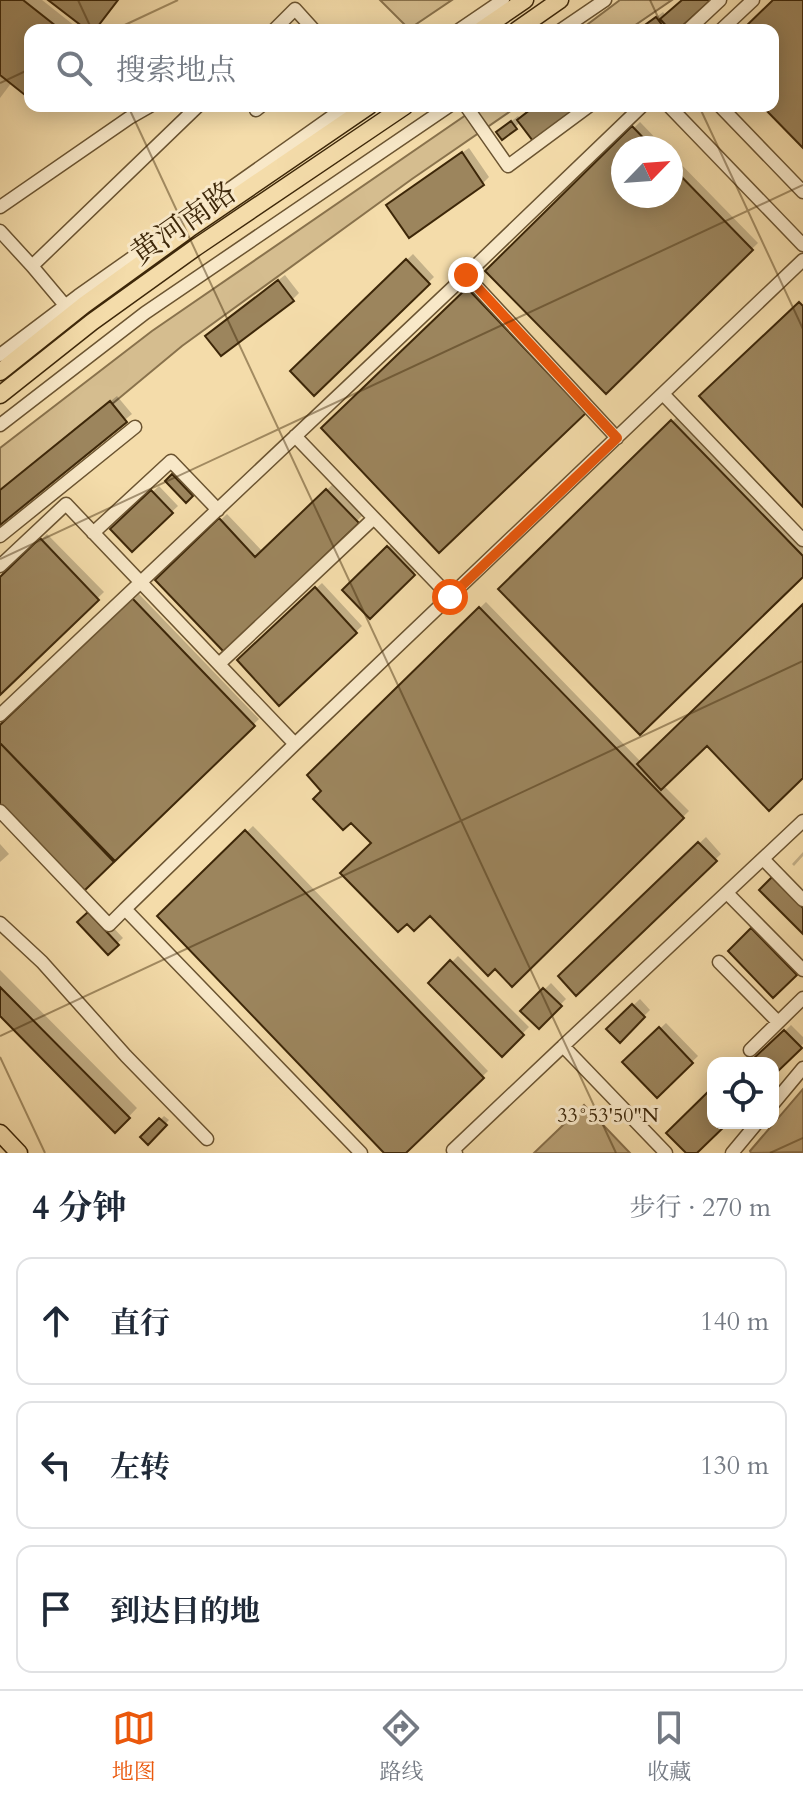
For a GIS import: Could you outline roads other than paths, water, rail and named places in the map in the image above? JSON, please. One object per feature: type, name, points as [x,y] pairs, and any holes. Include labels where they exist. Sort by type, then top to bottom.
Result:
[{"type":"main road","points":[[490,24],[525,0]]},
{"type":"main road","points":[[526,24],[560,0]]},
{"type":"main road","name":"黄河南路","points":[[0,372],[69,310],[360,112]]},
{"type":"main road","name":"黄河南路","points":[[0,395],[92,322],[195,248],[396,112]]},
{"type":"main road","points":[[0,1133],[19,1153]]},
{"type":"street","points":[[468,24],[503,0]]},
{"type":"street","points":[[570,24],[605,0]]},
{"type":"street","points":[[694,24],[720,0]]},
{"type":"street","points":[[727,24],[753,0]]},
{"type":"street","points":[[280,24],[295,9],[309,24]]},
{"type":"street","points":[[0,207],[140,112]]},
{"type":"street","points":[[32,266],[192,112]]},
{"type":"street","points":[[0,355],[69,310],[339,112]]},
{"type":"street","points":[[0,425],[145,313],[440,112]]},
{"type":"street","points":[[470,112],[508,166],[581,112]]},
{"type":"street","points":[[0,715],[636,112]]},
{"type":"street","points":[[675,112],[803,245]]},
{"type":"street","points":[[726,112],[803,192]]},
{"type":"street","points":[[0,231],[69,310]]},
{"type":"street","points":[[0,811],[109,925],[803,260]]},
{"type":"street","points":[[466,275],[617,438]]},
{"type":"street","points":[[663,394],[803,540]]},
{"type":"street","points":[[0,536],[135,427]]},
{"type":"street","points":[[295,436],[450,597]]},
{"type":"street","points":[[93,533],[171,461],[218,510]]},
{"type":"street","points":[[0,566],[66,504],[295,744]]},
{"type":"street","points":[[219,664],[374,518]]},
{"type":"street","points":[[453,1152],[802,823]]},
{"type":"street","points":[[763,859],[803,900]]},
{"type":"street","points":[[727,893],[803,970]]},
{"type":"street","points":[[125,909],[361,1153]]},
{"type":"street","points":[[0,923],[42,962],[126,1056],[207,1139]]},
{"type":"street","points":[[719,962],[778,1022]]},
{"type":"street","points":[[750,1050],[803,998]]},
{"type":"street","points":[[563,1046],[666,1153]]},
{"type":"street","points":[[779,1097],[803,1068]]},
{"type":"street","points":[[732,1153],[752,1129]]}]
